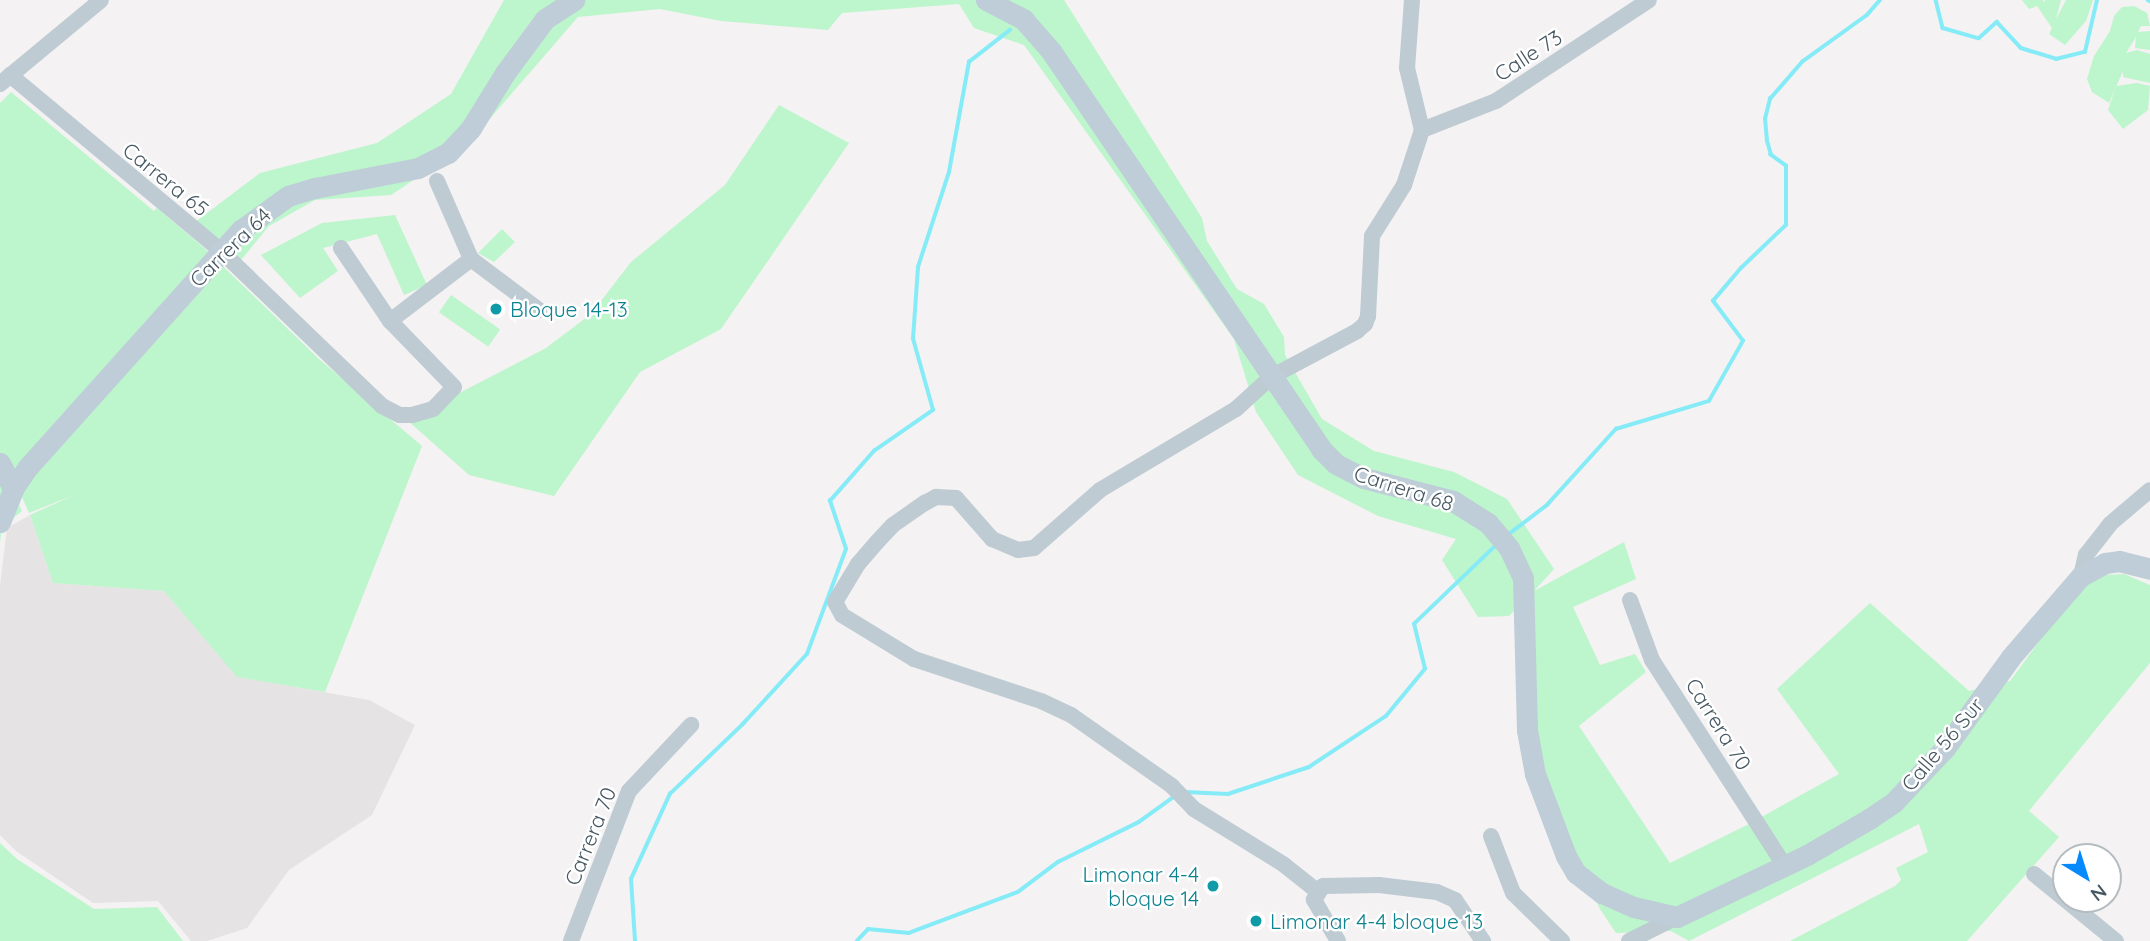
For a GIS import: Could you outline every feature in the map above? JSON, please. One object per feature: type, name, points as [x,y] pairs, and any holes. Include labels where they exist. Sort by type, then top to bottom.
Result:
[{"type":"street","points":[[5,80],[101,0]]},
{"type":"street","name":"Carrera 64","points":[[0,522],[13,489],[28,467],[221,251],[263,211],[288,196],[315,188],[418,169],[448,153],[471,128],[537,29],[564,5],[575,0]]},
{"type":"street","name":"Carrera 68","points":[[986,0],[1023,19],[1051,51],[1314,442],[1336,464],[1364,478],[1429,493],[1474,513],[1500,535],[1523,578],[1527,730],[1535,774],[1557,837],[1577,873],[1588,885],[1634,907],[1678,917]]},
{"type":"street","points":[[1317,891],[1283,864],[1185,800],[1172,786],[1071,715],[1041,701],[914,659],[842,615],[835,602],[858,564],[893,525],[936,497],[956,498],[981,530],[1006,547],[1018,551],[1034,548],[1100,490],[1236,409],[1272,377],[1365,324],[1372,236],[1404,185],[1422,130],[1407,68],[1412,0]]},
{"type":"street","name":"Calle 73","points":[[1422,130],[1496,101],[1649,0]]},
{"type":"street","name":"Carrera 65","points":[[5,80],[221,251],[382,406],[400,415],[423,413],[442,402],[454,387],[390,321]]},
{"type":"street","points":[[437,181],[471,259],[539,310]]},
{"type":"street","points":[[341,248],[390,321],[471,259]]},
{"type":"street","points":[[0,463],[13,489]]},
{"type":"street","name":"Calle 56 Sur","points":[[1629,941],[1784,865],[1860,825],[1894,802],[1945,748],[2011,657],[2081,576],[2086,555],[2110,524],[2150,490]]},
{"type":"street","points":[[2081,576],[2094,568],[2119,561],[2150,569]]},
{"type":"street","name":"Carrera 70","points":[[1630,600],[1653,660],[1784,865]]},
{"type":"street","name":"Carrera 70","points":[[571,941],[629,791],[691,725]]},
{"type":"street","points":[[1491,836],[1513,893],[1562,941]]},
{"type":"street","points":[[2034,874],[2116,941]]},
{"type":"street","points":[[1338,941],[1314,900],[1317,891],[1323,886],[1379,885],[1437,892],[1455,900],[1478,936]]},
{"type":"shaded area","points":[[30,515],[53,583],[164,591],[238,677],[369,700],[415,725],[372,815],[289,870],[247,928],[207,941],[191,941],[158,901],[93,903],[16,851],[0,835],[0,586],[7,528]]},
{"type":"green space","points":[[504,0],[1064,0],[1202,218],[1207,241],[1237,289],[1264,304],[1284,337],[1285,355],[1322,419],[1374,451],[1454,472],[1507,499],[1554,569],[1534,591],[1624,542],[1636,579],[1573,607],[1600,665],[1635,654],[1646,672],[1579,726],[1670,863],[1747,825],[1839,774],[1777,689],[1870,603],[1969,691],[2010,681],[2067,604],[2086,584],[2107,575],[2124,574],[2150,585],[2150,663],[2029,811],[2059,837],[1967,941],[1790,941],[1895,886],[1901,880],[1896,868],[1928,852],[1919,824],[1689,941],[1671,931],[1616,933],[1600,909],[1563,835],[1536,736],[1528,596],[1509,616],[1478,617],[1442,560],[1456,539],[1378,516],[1298,475],[1256,412],[1234,339],[1024,45],[974,28],[959,4],[842,13],[828,30],[721,21],[660,9],[578,17],[468,144],[391,195],[315,200],[269,226],[232,271],[186,229],[260,173],[377,143],[451,94]]},
{"type":"green space","points":[[2022,0],[2043,0],[2044,3],[2045,0],[2061,0],[2056,19],[2066,0],[2093,0],[2086,21],[2065,45],[2049,34],[2052,28],[2037,6],[2029,9]]},
{"type":"green space","points":[[2134,6],[2147,13],[2150,26],[2141,26],[2138,32],[2150,31],[2150,50],[2135,48],[2136,37],[2126,53],[2137,50],[2150,54],[2150,83],[2123,77],[2123,71],[2109,103],[2092,92],[2087,79],[2094,56],[2110,31],[2114,16],[2122,7]]},
{"type":"green space","points":[[2137,83],[2150,86],[2148,110],[2123,129],[2108,110],[2116,86]]},
{"type":"green space","points":[[11,92],[154,211],[157,208],[203,247],[319,359],[422,446],[325,692],[237,677],[164,591],[53,583],[30,515],[74,495],[29,513],[17,486],[3,470],[22,511],[2,527],[0,542],[0,103]]},
{"type":"green space","points":[[779,105],[849,143],[721,329],[640,372],[554,496],[469,475],[407,420],[546,348],[591,314],[631,262],[725,185]]},
{"type":"green space","points":[[395,215],[427,285],[404,295],[377,234],[323,248],[338,271],[300,298],[261,255],[322,223]]},
{"type":"green space","points":[[502,229],[515,242],[494,262],[478,253]]},
{"type":"green space","points":[[451,295],[500,329],[488,347],[439,312]]},
{"type":"green space","points":[[0,843],[17,859],[94,909],[157,907],[183,941],[0,941]]},
{"type":"waterway","points":[[1509,534],[1547,505],[1616,429],[1709,401],[1743,341],[1713,301],[1741,268],[1786,225],[1786,166],[1771,155],[1767,141],[1765,119],[1770,99],[1802,62],[1867,15],[1880,0]]},
{"type":"waterway","points":[[1936,0],[1943,28],[1979,38],[1997,22],[2021,48],[2056,59],[2085,52],[2097,0]]},
{"type":"waterway","points":[[635,941],[631,879],[670,794],[742,725],[807,654],[846,549],[830,501],[874,451],[933,410],[913,339],[918,267],[949,172],[969,62],[1010,30]]},
{"type":"waterway","points":[[1185,792],[1228,794],[1309,767],[1386,716],[1425,669],[1414,624],[1497,544]]},
{"type":"waterway","points":[[857,941],[868,929],[909,933],[1018,892],[1058,862],[1139,822],[1175,796]]},
{"type":"place","name":"Bloque 14-13","points":[[496,309]]},
{"type":"place","name":"Limonar 4-4 bloque 14","points":[[1213,886]]},
{"type":"place","name":"Limonar 4-4 bloque 13","points":[[1256,921]]}]
